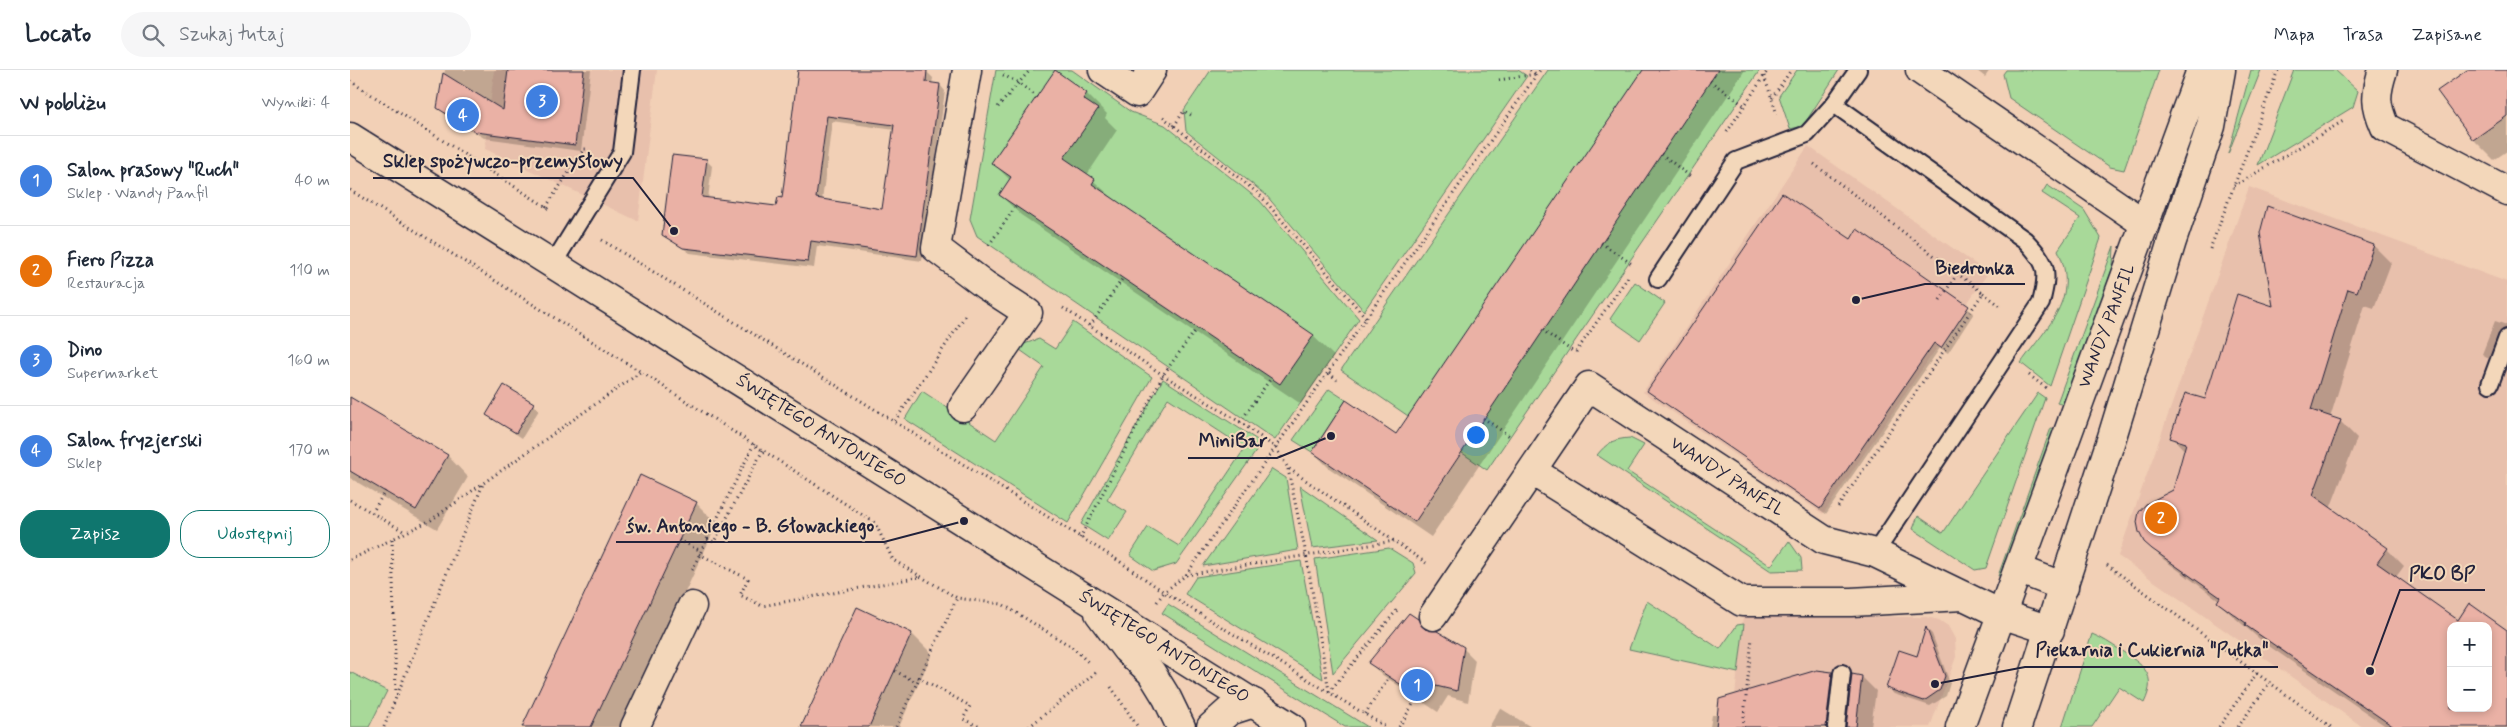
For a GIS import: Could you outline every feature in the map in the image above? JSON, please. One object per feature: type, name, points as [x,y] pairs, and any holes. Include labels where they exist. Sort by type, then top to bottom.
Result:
[{"type":"street","points":[[963,407],[1028,313],[985,285],[936,248],[967,70]]},
{"type":"street","points":[[1103,70],[1137,93],[1152,70]]},
{"type":"street","points":[[1920,70],[2172,241]]},
{"type":"street","name":"WANDY PANFIL","points":[[1960,727],[2201,70]]},
{"type":"street","name":"WANDY PANFIL","points":[[2018,727],[2210,126],[2221,70]]},
{"type":"street","points":[[2379,87],[2385,128],[2507,191]]},
{"type":"street","name":"ŚWIĘTEGO ANTONIEGO","points":[[350,136],[1091,602],[1253,715],[1291,727]]},
{"type":"street","name":"WANDY PANFIL","points":[[1433,616],[1590,386],[1824,540],[1875,553],[2002,614],[2050,630]]},
{"type":"street","name":"WANDY PANFIL","points":[[1532,471],[1742,602],[1851,602],[1965,596]]},
{"type":"street","points":[[2018,569],[2064,586]]},
{"type":"street","points":[[1091,602],[1126,649],[1151,672],[1167,698],[1180,727]]},
{"type":"street","points":[[634,727],[692,606]]},
{"type":"street","points":[[1211,727],[1229,711],[1253,715]]},
{"type":"lane","points":[[553,264],[622,152],[632,70]]},
{"type":"lane","points":[[1658,279],[1736,161],[1807,134],[1834,104],[1858,70]]},
{"type":"lane","points":[[1834,104],[2025,240],[2040,256],[2047,277],[2040,303],[1875,553]]},
{"type":"lane","points":[[2490,384],[2507,338]]},
{"type":"lane","points":[[1836,727],[1842,673]]},
{"type":"path","points":[[996,110],[1030,70]]},
{"type":"path","points":[[1530,70],[1537,74]]},
{"type":"path","points":[[1164,592],[1186,575],[1367,320],[1540,70]]},
{"type":"path","points":[[1772,98],[1791,70]]},
{"type":"path","points":[[2206,258],[2278,70]]},
{"type":"path","points":[[1002,74],[1019,83],[1037,97]]},
{"type":"path","points":[[1499,80],[1537,74]]},
{"type":"path","points":[[1764,76],[1784,142],[1983,293],[1836,510]]},
{"type":"path","points":[[350,81],[577,225],[895,421],[1164,592],[1386,727]]},
{"type":"path","points":[[1710,81],[1744,106]]},
{"type":"path","points":[[2234,186],[2379,87]]},
{"type":"path","points":[[1137,93],[1174,126],[1260,195],[1367,320]]},
{"type":"path","points":[[1174,126],[1184,111],[1191,116]]},
{"type":"path","points":[[1661,154],[1695,179]]},
{"type":"path","points":[[350,190],[641,372],[875,523],[894,560],[920,577],[957,598],[1002,604],[1072,647],[1102,676]]},
{"type":"path","points":[[895,421],[999,265],[983,254],[1016,206]]},
{"type":"path","points":[[1601,243],[1635,266]]},
{"type":"path","points":[[1940,300],[1957,274]]},
{"type":"path","points":[[1090,326],[1123,278]]},
{"type":"path","points":[[1057,304],[1164,375],[1240,422],[1276,448],[1288,468],[1306,554],[1329,692]]},
{"type":"path","points":[[1080,538],[1164,375],[1197,328]]},
{"type":"path","points":[[1542,330],[1576,353]]},
{"type":"path","points":[[350,560],[431,520],[641,372]]},
{"type":"path","points":[[1328,373],[1337,380]]},
{"type":"path","points":[[1240,422],[1271,378]]},
{"type":"path","points":[[1483,418],[1516,440]]},
{"type":"path","points":[[707,539],[754,444]]},
{"type":"path","points":[[1288,468],[1432,567]]},
{"type":"path","points":[[384,727],[483,484]]},
{"type":"path","points":[[372,512],[385,491]]},
{"type":"path","points":[[350,500],[406,533]]},
{"type":"path","points":[[392,539],[396,698]]},
{"type":"path","points":[[679,540],[748,579],[740,595],[762,606],[920,577]]},
{"type":"path","points":[[1186,575],[1394,541]]},
{"type":"path","points":[[2102,562],[2332,727]]},
{"type":"path","points":[[896,727],[957,598]]},
{"type":"path","points":[[1743,727],[1749,681],[1754,602]]},
{"type":"path","points":[[894,671],[916,682]]},
{"type":"path","points":[[1029,727],[1098,671]]},
{"type":"path","points":[[2219,727],[2257,673]]},
{"type":"path","points":[[1365,714],[1389,676]]},
{"type":"path","points":[[918,677],[970,706],[963,719],[980,727]]},
{"type":"path","points":[[1107,681],[1138,727]]},
{"type":"path","points":[[2238,727],[2270,682]]},
{"type":"path","points":[[1399,727],[1418,696]]},
{"type":"shaded area","points":[[494,70],[657,70],[638,221],[485,149]]},
{"type":"shaded area","points":[[1808,146],[1988,273],[1823,514],[1643,392]]},
{"type":"shaded area","points":[[2249,187],[2507,282],[2507,727],[2363,727],[2118,556]]},
{"type":"shaded area","points":[[1743,616],[1926,617],[1939,620],[1948,626],[1955,639],[1956,657],[1930,727],[1732,727]]},
{"type":"green space","points":[[996,70],[1072,70],[1131,112],[1165,125],[1260,201],[1359,319],[1275,440],[977,236],[970,219]]},
{"type":"green space","points":[[1211,70],[1518,70],[1527,76],[1364,311],[1266,195],[1186,131],[1184,110]]},
{"type":"green space","points":[[1548,70],[1760,70],[1487,470],[1341,370]]},
{"type":"green space","points":[[1797,70],[1839,70],[1803,126],[1790,129],[1779,96]]},
{"type":"green space","points":[[2006,70],[2159,70],[2124,170],[2110,167],[2009,98],[2003,74]]},
{"type":"green space","points":[[2251,70],[2261,70],[2228,154]]},
{"type":"green space","points":[[2294,70],[2335,70],[2358,91],[2353,107],[2258,165]]},
{"type":"green space","points":[[2047,185],[2084,210],[2101,238],[2050,386],[2021,363],[2058,311],[2065,283],[2064,267],[2058,250],[2080,218],[2042,193]]},
{"type":"green space","points":[[2114,246],[2113,267],[2064,405],[2057,403]]},
{"type":"green space","points":[[1635,282],[1665,303],[1640,340],[1610,319]]},
{"type":"green space","points":[[1073,322],[1152,377],[1068,523],[905,419],[922,391],[996,440],[1044,367],[1020,350],[1024,344],[1039,339],[1055,349]]},
{"type":"green space","points":[[1163,379],[1262,443],[1176,564],[1153,571],[1130,555],[1148,527],[1179,546],[1245,448],[1168,398],[1107,500],[1127,512],[1108,541],[1081,524]]},
{"type":"green space","points":[[1329,389],[1346,400],[1312,452],[1293,440]]},
{"type":"green space","points":[[2038,393],[2045,398],[1986,568],[1975,570],[1913,529],[1918,516],[1943,533]]},
{"type":"green space","points":[[2051,428],[2057,429],[2004,574],[1998,576]]},
{"type":"green space","points":[[1630,438],[1644,445],[1627,471],[1771,566],[1789,541],[1801,558],[1802,570],[1771,571],[1597,455],[1611,442]]},
{"type":"green space","points":[[1272,469],[1286,478],[1298,550],[1203,566]]},
{"type":"green space","points":[[1300,486],[1378,540],[1312,548]]},
{"type":"green space","points":[[1389,548],[1413,563],[1416,573],[1333,673],[1315,559]]},
{"type":"green space","points":[[1301,561],[1323,679],[1185,594],[1196,577]]},
{"type":"green space","points":[[1647,601],[1720,649],[1737,625],[1744,624],[1738,673],[1629,649]]},
{"type":"green space","points":[[1168,604],[1368,727],[1345,727],[1162,613]]},
{"type":"green space","points":[[2092,634],[2103,639],[2146,671],[2149,677],[2148,693],[2144,703],[2119,687],[2092,727],[2062,727]]},
{"type":"green space","points":[[350,672],[387,691],[369,727],[350,727]]},
{"type":"building","points":[[508,70],[584,70],[575,145],[476,132],[437,108],[443,73],[503,110]]},
{"type":"building","points":[[798,70],[927,70],[926,82],[940,84],[917,256],[811,241],[808,262],[683,248],[662,235],[672,155],[707,159],[702,197],[776,206],[778,197],[782,198]],"holes":[[[827,116],[894,125],[882,209],[816,198]]]},
{"type":"building","points":[[1055,70],[1087,93],[1083,99],[1098,109],[1064,158],[1095,179],[1092,184],[1314,335],[1280,384],[999,195],[1011,177],[991,163]]},
{"type":"building","points":[[1643,70],[1718,70],[1415,522],[1312,452],[1346,400],[1396,434]]},
{"type":"building","points":[[2467,70],[2507,70],[2507,116],[2473,140],[2437,91]]},
{"type":"building","points":[[1782,193],[1851,239],[1857,229],[1969,306],[1941,348],[1934,343],[1820,509],[1647,391]]},
{"type":"building","points":[[2267,206],[2374,245],[2357,292],[2348,289],[2311,410],[2341,420],[2313,495],[2388,548],[2377,563],[2458,620],[2469,603],[2507,630],[2507,727],[2394,727],[2245,625],[2246,623],[2217,602],[2220,597],[2144,542],[2137,522],[2139,512],[2146,504],[2173,490],[2186,443],[2170,438],[2185,393],[2205,399],[2237,294],[2273,306],[2260,233]]},
{"type":"building","points":[[504,385],[534,403],[516,433],[486,415]]},
{"type":"building","points":[[350,397],[448,455],[416,510],[350,471]]},
{"type":"building","points":[[640,475],[697,502],[591,727],[522,727]]},
{"type":"building","points":[[857,607],[912,633],[869,727],[801,727]]},
{"type":"building","points":[[1409,613],[1418,619],[1425,629],[1437,631],[1464,647],[1457,691],[1436,686],[1426,701],[1368,663]]},
{"type":"building","points":[[1926,627],[1945,676],[1940,690],[1924,701],[1886,688],[1899,650],[1917,656]]},
{"type":"building","points":[[1817,670],[1832,672],[1826,727],[1716,727],[1719,699]]},
{"type":"building","points":[[1852,674],[1862,676],[1856,727],[1846,727]]},
{"type":"place","name":"Dino","points":[[542,101]]},
{"type":"place","name":"Salon fryzjerski","points":[[463,115]]},
{"type":"place","name":"Sklep spożywczo-przemysłowy","points":[[674,231]]},
{"type":"place","name":"Biedronka","points":[[1856,300]]},
{"type":"place","name":"MiniBar","points":[[1331,436]]},
{"type":"place","name":"Fiero Pizza","points":[[2161,518]]},
{"type":"place","name":"św. Antoniego - B. Głowackiego","points":[[964,521]]},
{"type":"place","name":"PKO BP","points":[[2370,671]]},
{"type":"place","name":"Piekarnia i Cukiernia \"Putka\"","points":[[1935,684]]},
{"type":"place","name":"Salon prasowy \"Ruch\"","points":[[1417,685]]}]
